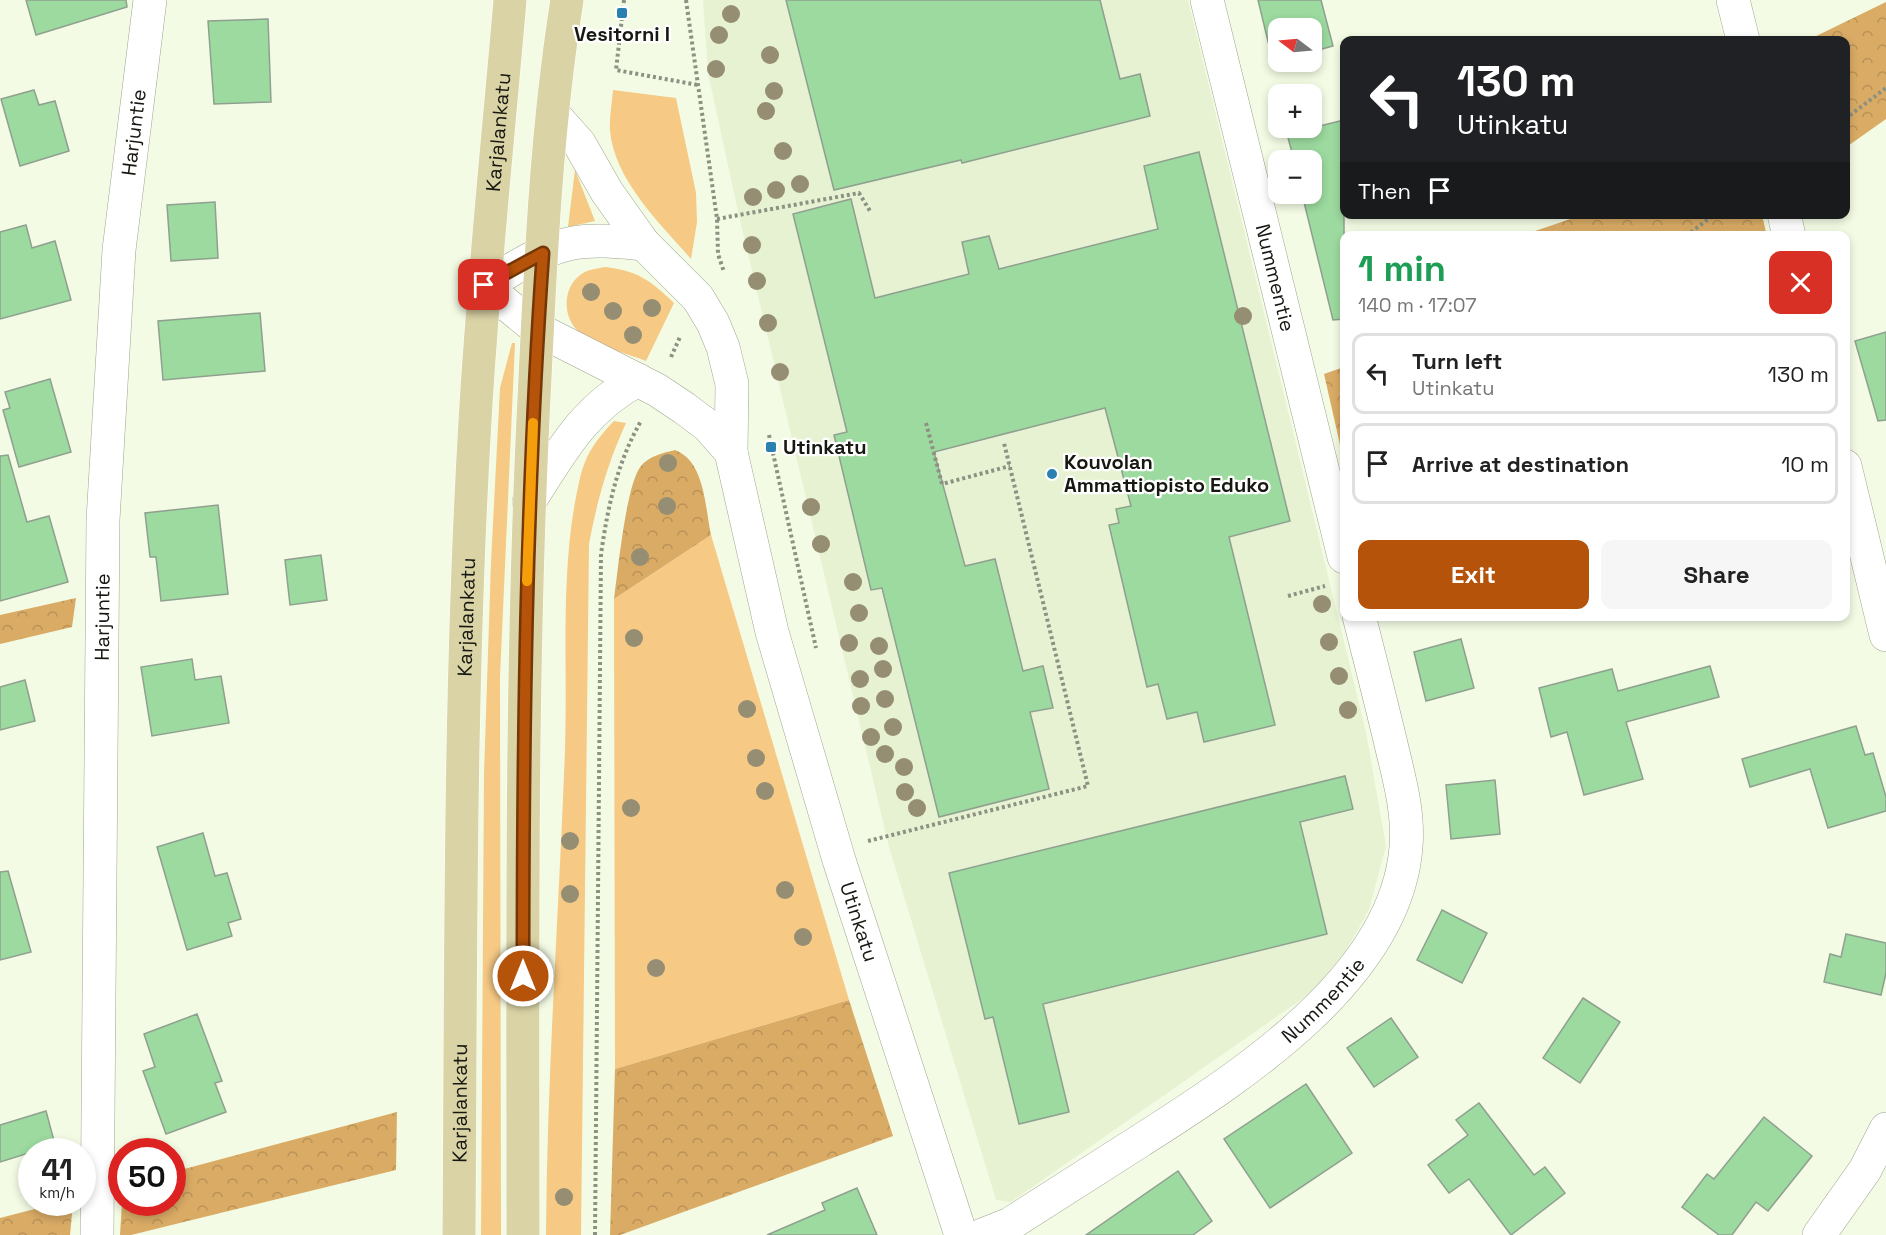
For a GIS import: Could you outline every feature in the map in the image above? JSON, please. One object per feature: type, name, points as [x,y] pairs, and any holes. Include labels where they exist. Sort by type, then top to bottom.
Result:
[{"type":"main road","name":"Karjalankatu","points":[[459,1235],[461,881],[466,613],[484,285],[510,0]]},
{"type":"main road","points":[[523,1235],[525,640],[529,502],[537,329],[553,114],[567,0]]},
{"type":"street","name":"Harjuntie","points":[[97,1235],[103,509],[119,250],[150,0]]},
{"type":"street","name":"Nummentie","points":[[1207,0],[1339,570]]},
{"type":"street","points":[[1733,0],[1742,36]]},
{"type":"street","name":"Utinkatu","points":[[553,114],[579,143],[607,192],[644,244],[698,298],[716,331],[732,384],[731,452],[772,632],[839,860],[961,1235]]},
{"type":"street","points":[[644,244],[609,241],[572,243],[543,253],[484,285],[537,329],[652,374],[692,414],[708,426],[731,452]]},
{"type":"street","points":[[529,502],[569,440],[595,410],[614,393],[652,374]]},
{"type":"street","points":[[1850,487],[1886,635]]},
{"type":"street","name":"Nummentie","points":[[982,1235],[1010,1224],[1254,1065],[1334,990],[1356,965],[1376,934],[1403,871],[1407,845],[1404,799],[1360,621]]},
{"type":"street","points":[[1819,1235],[1865,1170],[1886,1129]]},
{"type":"path","points":[[624,0],[616,70],[698,85]]},
{"type":"path","points":[[686,0],[717,219],[718,254],[727,280]]},
{"type":"path","points":[[1850,115],[1886,88]]},
{"type":"path","points":[[717,219],[859,193],[870,211]]},
{"type":"path","points":[[1693,231],[1708,219]]},
{"type":"path","points":[[652,374],[684,326]]},
{"type":"path","points":[[595,1235],[601,554],[609,500],[626,448],[644,417]]},
{"type":"path","points":[[926,423],[942,484],[1010,466]]},
{"type":"path","points":[[767,427],[818,656]]},
{"type":"path","points":[[867,842],[1088,786],[1004,443]]},
{"type":"path","points":[[1288,597],[1339,570]]},
{"type":"path","points":[[864,831],[870,851]]},
{"type":"shaded area","name":"Kouvolan Ammattiopisto Eduko","points":[[703,0],[1188,0],[1366,732],[1386,846],[1369,910],[1345,952],[1312,992],[1011,1202],[996,1200],[889,847],[739,216],[708,73]]},
{"type":"shaded area","points":[[613,90],[676,98],[696,193],[697,222],[691,259],[653,216],[620,167],[610,131]]},
{"type":"shaded area","points":[[575,170],[595,221],[568,227]]},
{"type":"shaded area","points":[[605,267],[626,271],[643,278],[674,303],[646,361],[588,339],[574,327],[570,319],[567,300],[573,283],[587,271]]},
{"type":"shaded area","points":[[512,343],[515,343],[500,677],[501,1235],[481,1235],[484,774],[491,562],[500,388]]},
{"type":"shaded area","points":[[614,421],[626,423],[604,482],[589,544],[581,1235],[546,1235],[551,1053],[565,750],[569,545],[582,469],[593,447]]},
{"type":"shaded area","points":[[711,535],[849,1000],[615,1069],[614,599]]},
{"type":"green space","points":[[1886,2],[1886,119],[1850,144],[1850,36],[1816,36]]},
{"type":"green space","points":[[1570,219],[1763,219],[1766,231],[1535,231]]},
{"type":"green space","points":[[1340,368],[1340,444],[1324,374]]},
{"type":"green space","points":[[675,450],[685,456],[698,474],[711,535],[614,599],[627,509],[636,476],[641,466],[648,460],[656,455]]},
{"type":"green space","points":[[76,598],[72,627],[0,644],[0,615]]},
{"type":"green space","points":[[849,1000],[893,1136],[620,1235],[610,1235],[615,1069]]},
{"type":"green space","points":[[397,1112],[396,1170],[131,1235],[120,1235],[121,1216],[186,1216],[186,1169]]},
{"type":"green space","points":[[18,1213],[18,1216],[72,1216],[70,1235],[0,1235],[0,1218]]},
{"type":"building","points":[[26,0],[126,0],[127,7],[36,35]]},
{"type":"building","points":[[786,0],[1100,0],[1120,79],[1140,74],[1150,116],[962,163],[961,160],[834,190]]},
{"type":"building","points":[[1258,0],[1321,0],[1333,46],[1322,49],[1322,18],[1268,18],[1268,41]]},
{"type":"building","points":[[268,19],[271,102],[214,104],[208,21]]},
{"type":"building","points":[[34,90],[39,105],[55,101],[69,151],[20,166],[1,99]]},
{"type":"building","points":[[1340,121],[1340,219],[1344,219],[1344,231],[1340,231],[1340,319],[1333,320],[1304,204],[1322,204],[1322,150],[1291,150],[1288,138],[1322,138],[1322,125]]},
{"type":"building","points":[[1199,152],[1290,521],[1229,537],[1275,725],[1204,742],[1197,712],[1167,719],[1158,684],[1147,687],[1109,525],[1119,523],[1116,509],[1131,506],[1105,408],[934,452],[965,566],[995,559],[1023,671],[1043,666],[1053,708],[1030,712],[1049,789],[939,817],[882,588],[871,590],[834,435],[847,432],[793,214],[851,199],[875,298],[969,274],[962,242],[989,236],[999,269],[1158,229],[1144,166]]},
{"type":"building","points":[[215,202],[218,258],[171,261],[167,205]]},
{"type":"building","points":[[26,225],[32,248],[55,241],[71,300],[0,319],[0,232]]},
{"type":"building","points":[[260,313],[265,371],[163,380],[158,321]]},
{"type":"building","points":[[1886,332],[1886,420],[1878,421],[1855,341]]},
{"type":"building","points":[[50,379],[71,452],[19,467],[3,410],[10,408],[5,392]]},
{"type":"building","points":[[8,455],[27,522],[49,516],[68,582],[0,601],[0,456]]},
{"type":"building","points":[[218,505],[228,594],[161,601],[156,557],[150,557],[145,513]]},
{"type":"building","points":[[321,555],[327,600],[290,605],[285,560]]},
{"type":"building","points":[[1461,639],[1474,688],[1426,701],[1414,652]]},
{"type":"building","points":[[192,659],[195,680],[221,676],[229,723],[152,736],[141,667]]},
{"type":"building","points":[[1710,666],[1719,697],[1626,722],[1643,779],[1584,795],[1567,732],[1551,737],[1539,688],[1612,669],[1618,691]]},
{"type":"building","points":[[25,680],[35,721],[0,730],[0,687]]},
{"type":"building","points":[[1856,726],[1865,755],[1873,753],[1886,797],[1886,811],[1828,828],[1810,769],[1750,787],[1742,759]]},
{"type":"building","points":[[1345,776],[1353,809],[1300,822],[1327,934],[1043,1004],[1069,1112],[1019,1124],[993,1017],[985,1019],[949,873]]},
{"type":"building","points":[[1495,780],[1500,834],[1451,839],[1446,785]]},
{"type":"building","points":[[203,833],[215,876],[227,873],[241,919],[228,923],[232,936],[187,950],[157,847]]},
{"type":"building","points":[[8,871],[31,952],[0,960],[0,872]]},
{"type":"building","points":[[1442,910],[1487,933],[1462,983],[1417,960]]},
{"type":"building","points":[[1846,934],[1886,943],[1886,973],[1881,995],[1824,982],[1830,954],[1841,957]]},
{"type":"building","points":[[1583,998],[1620,1022],[1580,1083],[1543,1058]]},
{"type":"building","points":[[197,1014],[222,1081],[215,1083],[226,1112],[166,1134],[143,1071],[155,1067],[144,1034]]},
{"type":"building","points":[[1391,1018],[1418,1057],[1374,1087],[1347,1048]]},
{"type":"building","points":[[1306,1084],[1352,1153],[1270,1208],[1224,1139]]},
{"type":"building","points":[[1479,1103],[1534,1175],[1545,1167],[1565,1193],[1511,1235],[1469,1179],[1449,1193],[1428,1165],[1468,1135],[1456,1120]]},
{"type":"building","points":[[46,1111],[53,1138],[18,1138],[18,1156],[0,1162],[0,1125]]},
{"type":"building","points":[[1764,1117],[1812,1156],[1768,1211],[1756,1202],[1732,1235],[1719,1235],[1682,1207],[1707,1174],[1714,1179]]},
{"type":"building","points":[[1178,1171],[1212,1221],[1193,1235],[1086,1235]]},
{"type":"building","points":[[857,1188],[877,1235],[767,1235],[825,1210],[822,1203]]},
{"type":"slow traffic","points":[[527,581],[533,423]]},
{"type":"place","name":"Vesitorni I","points":[[622,13]]},
{"type":"place","name":"Utinkatu","points":[[771,447]]},
{"type":"place","name":"Kouvolan Ammattiopisto Eduko","points":[[1052,474]]},
{"type":"route","points":[[484,285],[543,253],[537,329],[525,628],[523,976]]}]
